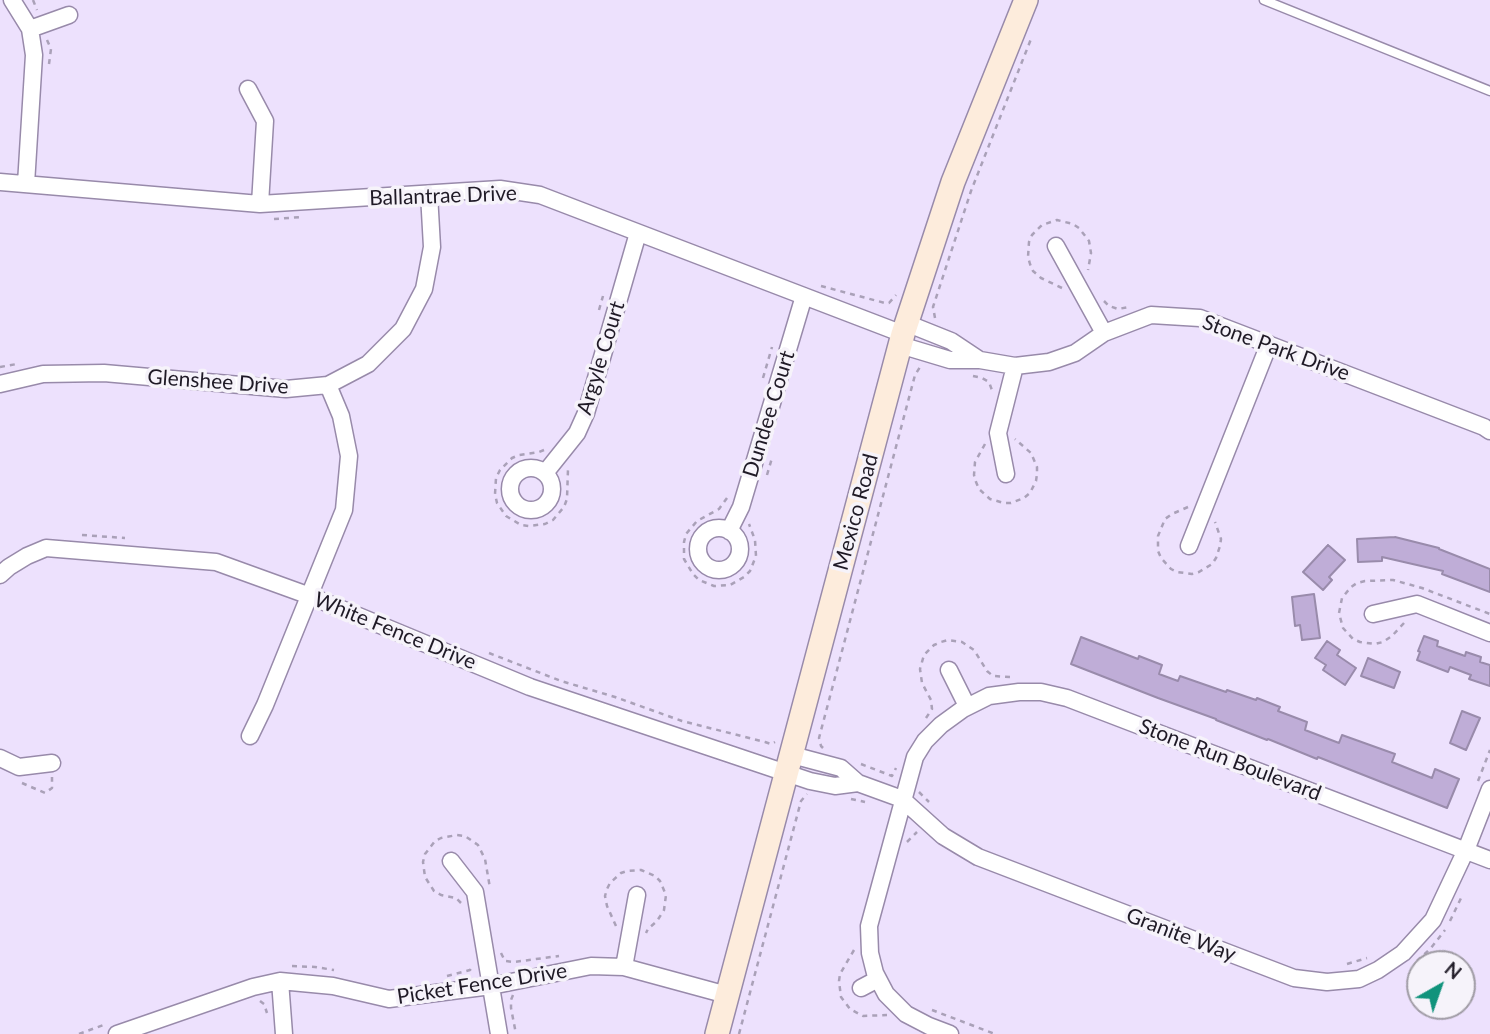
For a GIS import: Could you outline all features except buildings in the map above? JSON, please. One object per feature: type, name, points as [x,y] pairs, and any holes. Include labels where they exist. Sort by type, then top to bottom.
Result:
[{"type":"street","points":[[12,0],[30,29],[34,55],[26,184]]},
{"type":"street","name":"Mexico Road","points":[[717,1034],[781,751],[900,328],[953,183],[1026,0]]},
{"type":"street","points":[[30,29],[69,15]]},
{"type":"street","points":[[248,89],[265,121],[260,204]]},
{"type":"street","name":"Ballantrae Drive","points":[[0,182],[260,204],[500,189],[540,195],[804,296],[900,328]]},
{"type":"street","name":"Glenshee Drive","points":[[0,384],[43,374],[104,373],[286,389],[328,385],[368,364],[403,329],[424,289],[432,247],[429,194]]},
{"type":"street","name":"Argyle Court","points":[[544,473],[577,433],[586,413],[638,233]]},
{"type":"street","points":[[1056,246],[1104,333]]},
{"type":"street","name":"Dundee Court","points":[[729,531],[741,507],[804,296]]},
{"type":"street","name":"Stone Park Drive","points":[[900,328],[950,360],[980,360],[1015,366],[1049,362],[1076,353],[1104,333],[1151,316],[1200,318],[1490,431]]},
{"type":"street","name":"Stone Park Drive","points":[[900,328],[951,341],[980,360]]},
{"type":"street","points":[[1189,545],[1269,344]]},
{"type":"street","points":[[1006,474],[998,433],[1015,366]]},
{"type":"street","points":[[250,736],[344,510],[349,456],[341,416],[328,385]]},
{"type":"street","name":"White Fence Drive","points":[[0,575],[27,556],[46,548],[216,562],[310,596],[530,687],[781,751]]},
{"type":"street","points":[[1373,614],[1417,604],[1490,633]]},
{"type":"street","points":[[949,670],[967,706]]},
{"type":"street","name":"Stone Run Boulevard","points":[[878,979],[870,953],[869,926],[909,793],[915,757],[925,741],[941,725],[967,706],[989,696],[1041,692],[1067,698],[1490,859]]},
{"type":"street","name":"Granite Way","points":[[781,751],[841,768],[858,783],[909,793],[943,836],[978,857],[1294,978],[1327,982],[1360,979],[1404,953],[1433,920],[1466,850]]},
{"type":"street","points":[[0,758],[19,767],[52,763]]},
{"type":"street","points":[[1466,850],[1490,789]]},
{"type":"street","points":[[451,861],[475,892],[499,1034]]},
{"type":"street","points":[[624,967],[637,895]]},
{"type":"street","name":"Picket Fence Drive","points":[[111,1029],[253,987],[283,974],[390,999],[491,986],[591,966],[624,967],[727,995]]},
{"type":"street","points":[[283,974],[284,1034]]},
{"type":"street","points":[[862,988],[878,979],[886,994],[906,1014],[950,1034]]},
{"type":"lane","points":[[1264,0],[1490,92]]},
{"type":"path","points":[[939,322],[934,317],[933,307],[971,191],[1032,38]]},
{"type":"path","points":[[268,218],[306,217]]},
{"type":"path","points":[[597,317],[605,291]]},
{"type":"path","points":[[889,303],[900,328]]},
{"type":"path","points":[[0,367],[25,362]]},
{"type":"path","points":[[830,753],[821,746],[819,738],[915,375],[924,365]]},
{"type":"path","points":[[969,375],[989,382],[993,392],[991,403]]},
{"type":"path","points":[[985,435],[984,446],[975,462],[976,482],[979,489],[990,499],[1011,503],[1030,493],[1037,474],[1035,460],[1026,448],[1016,441],[1013,431]]},
{"type":"path","points":[[547,449],[512,458],[496,478],[497,503],[513,521],[521,525],[545,524],[559,514],[567,499],[567,471],[572,461]]},
{"type":"path","points":[[925,719],[932,709],[922,683],[920,669],[924,655],[934,645],[948,640],[962,642],[974,650],[993,676],[1009,677]]},
{"type":"path","points":[[483,651],[561,681],[781,751]]},
{"type":"path","points":[[853,761],[892,776],[897,766]]},
{"type":"path","points":[[23,783],[45,793],[52,788],[52,763]]},
{"type":"path","points":[[739,1034],[801,801],[804,796],[813,792]]},
{"type":"path","points":[[909,793],[934,807]]},
{"type":"path","points":[[848,799],[872,803]]},
{"type":"path","points":[[904,845],[917,832],[923,838]]},
{"type":"path","points":[[464,905],[456,898],[434,891],[425,877],[425,854],[435,841],[442,838],[465,836],[478,845],[485,859],[491,895]]},
{"type":"path","points":[[617,931],[607,906],[607,889],[621,873],[641,870],[660,881],[666,895],[664,910],[645,934]]},
{"type":"path","points":[[1429,950],[1443,934],[1464,890]]},
{"type":"path","points":[[500,943],[505,961],[527,961],[567,955]]},
{"type":"path","points":[[1340,966],[1376,954]]},
{"type":"path","points":[[446,976],[470,970],[474,962]]},
{"type":"path","points":[[283,974],[314,967],[337,971]]},
{"type":"path","points":[[516,1034],[511,1000],[514,993],[519,991]]},
{"type":"path","points":[[255,999],[264,1004],[267,1013]]},
{"type":"path","points":[[925,1007],[995,1034]]},
{"type":"path","points":[[79,1034],[111,1029]]}]
